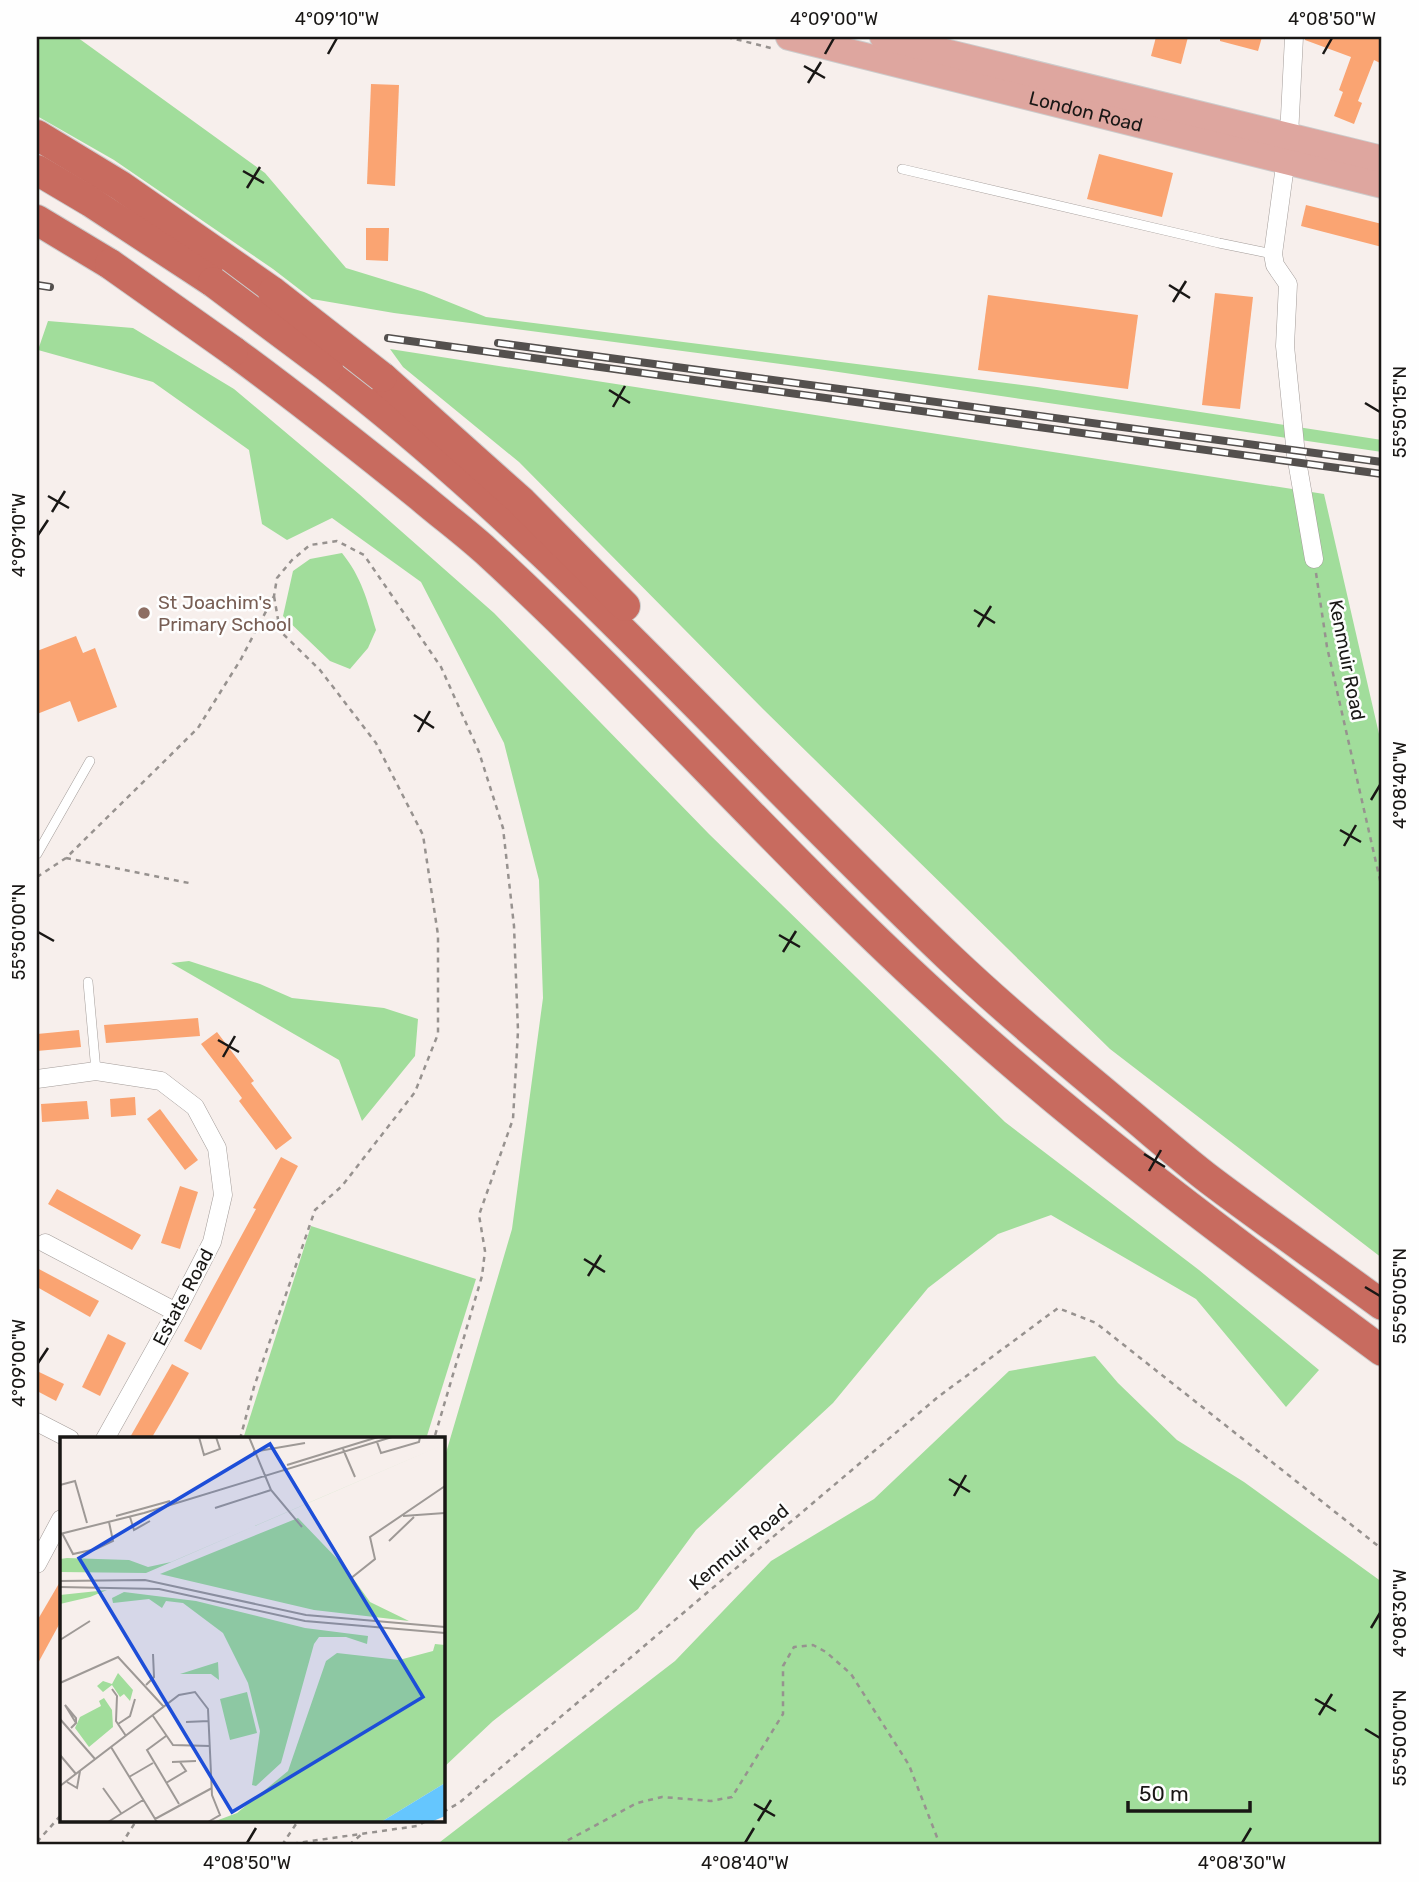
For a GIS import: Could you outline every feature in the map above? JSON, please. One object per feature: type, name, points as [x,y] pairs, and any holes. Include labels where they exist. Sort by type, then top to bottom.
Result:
[{"type":"highway","points":[[37,135],[121,186],[273,292],[382,377],[522,502],[1050,1048]]},
{"type":"highway","points":[[37,146],[228,284],[337,369],[510,522],[614,622],[836,848],[1050,1048],[1208,1178],[1382,1305]]},
{"type":"highway","points":[[37,170],[228,284]]},
{"type":"highway","points":[[37,222],[98,257],[233,351],[337,428],[484,549],[590,651],[794,861],[931,992],[1030,1080],[1188,1208],[1382,1351]]},
{"type":"main road","name":"London Road","points":[[789,37],[1288,148],[1382,159]]},
{"type":"main road","name":"London Road","points":[[883,37],[1288,148],[1382,185]]},
{"type":"street","points":[[1294,37],[1288,148],[1273,254],[1275,265],[1288,284],[1285,346],[1296,454],[1314,559]]},
{"type":"street","name":"Estate Road","points":[[37,1079],[96,1071],[161,1081],[195,1107],[217,1148],[223,1195],[212,1242],[106,1437]]},
{"type":"street","points":[[45,1243],[176,1312]]},
{"type":"street","points":[[37,1422],[66,1437]]},
{"type":"street","points":[[37,1564],[60,1521]]},
{"type":"lane","points":[[902,169],[1273,254]]},
{"type":"lane","points":[[37,855],[90,761]]},
{"type":"lane","points":[[88,982],[96,1071]]},
{"type":"path","points":[[37,877],[66,858],[198,728],[241,660],[274,596],[277,578],[292,560],[310,545],[337,541],[363,555],[441,667],[479,752],[503,828],[515,939],[517,1031],[513,1119],[479,1215],[485,1251],[482,1276],[435,1437]]},
{"type":"path","name":"Kenmuir Road","points":[[1314,559],[1327,647],[1382,889]]},
{"type":"path","points":[[241,1437],[254,1387],[315,1210],[342,1186],[415,1092],[438,1034],[438,935],[423,835],[376,743],[320,670],[280,631],[274,596]]},
{"type":"path","points":[[66,858],[189,883]]},
{"type":"path","name":"Kenmuir Road","points":[[444,1811],[459,1803],[938,1396],[1058,1308],[1096,1323],[1382,1549]]},
{"type":"path","points":[[559,1845],[637,1803],[662,1797],[711,1801],[732,1797],[783,1714],[783,1666],[794,1647],[813,1645],[826,1652],[851,1674],[909,1765],[940,1845]]},
{"type":"path","points":[[37,1842],[60,1816]]},
{"type":"path","points":[[121,1845],[135,1822]]},
{"type":"path","points":[[282,1845],[297,1822]]},
{"type":"path","points":[[282,1845],[417,1826],[424,1822]]},
{"type":"path","points":[[349,1845],[362,1834]]},
{"type":"green space","points":[[37,37],[76,37],[265,173],[346,268],[424,292],[486,317],[1037,387],[1382,440],[1382,452],[818,369],[394,313],[312,299],[273,269],[114,160],[37,116]]},
{"type":"green space","points":[[48,321],[133,328],[234,389],[494,613],[709,834],[1005,1122],[1199,1270],[1319,1370],[1286,1407],[1196,1299],[1051,1215],[998,1234],[928,1288],[833,1403],[696,1530],[638,1609],[493,1721],[444,1767],[444,1460],[512,1229],[543,998],[539,880],[504,743],[421,582],[332,518],[287,540],[262,524],[249,450],[153,382],[38,350]]},
{"type":"green space","points":[[390,349],[1324,494],[1382,747],[1382,1258],[1110,1049],[763,709],[519,462],[403,367]]},
{"type":"green space","points":[[342,553],[359,580],[376,630],[368,648],[350,669],[330,661],[283,616],[293,571],[310,559]]},
{"type":"green space","points":[[189,961],[260,984],[292,998],[384,1008],[418,1019],[415,1056],[362,1121],[339,1060],[171,963]]},
{"type":"green space","points":[[311,1226],[476,1279],[427,1437],[244,1437]]},
{"type":"green space","points":[[1095,1356],[1118,1383],[1177,1440],[1244,1482],[1382,1582],[1382,1845],[425,1845],[440,1842],[675,1661],[771,1561],[874,1499],[1009,1371]]},
{"type":"building","points":[[1156,37],[1188,37],[1181,64],[1151,56]]},
{"type":"building","points":[[1220,37],[1262,37],[1258,51],[1220,41]]},
{"type":"building","points":[[1305,37],[1382,39],[1382,64],[1374,60],[1358,101],[1362,103],[1354,124],[1334,116],[1343,92],[1339,90],[1351,57],[1305,40]]},
{"type":"building","points":[[371,84],[399,85],[395,186],[367,184]]},
{"type":"building","points":[[1099,154],[1173,173],[1162,217],[1087,199]]},
{"type":"building","points":[[1306,205],[1382,224],[1382,247],[1301,226]]},
{"type":"building","points":[[366,228],[389,228],[388,261],[366,260]]},
{"type":"building","points":[[1215,293],[1253,297],[1240,409],[1202,405]]},
{"type":"building","points":[[988,295],[1138,315],[1128,389],[978,370]]},
{"type":"building","points":[[76,636],[83,653],[95,648],[117,707],[78,722],[70,701],[37,714],[37,651]]},
{"type":"building","points":[[198,1018],[200,1036],[106,1043],[104,1025]]},
{"type":"building","points":[[79,1030],[81,1047],[37,1051],[37,1034]]},
{"type":"building","points":[[217,1032],[292,1138],[276,1150],[239,1101],[242,1098],[201,1044]]},
{"type":"building","points":[[135,1097],[136,1115],[111,1117],[110,1099]]},
{"type":"building","points":[[87,1101],[89,1119],[42,1122],[41,1104]]},
{"type":"building","points":[[160,1109],[198,1160],[185,1170],[147,1119]]},
{"type":"building","points":[[281,1157],[298,1166],[201,1350],[184,1341],[256,1209],[253,1208]]},
{"type":"building","points":[[180,1186],[198,1192],[180,1249],[161,1243]]},
{"type":"building","points":[[57,1189],[141,1235],[132,1250],[48,1204]]},
{"type":"building","points":[[37,1268],[99,1301],[90,1317],[37,1287]]},
{"type":"building","points":[[108,1334],[126,1343],[100,1396],[82,1387]]},
{"type":"building","points":[[172,1364],[189,1373],[152,1437],[130,1437]]},
{"type":"building","points":[[37,1371],[64,1384],[56,1401],[37,1391]]},
{"type":"building","points":[[60,1582],[60,1623],[37,1665],[37,1621]]},
{"type":"railway","points":[[37,285],[50,287]]},
{"type":"railway","points":[[388,338],[1382,474]]},
{"type":"railway","points":[[498,343],[1382,462]]},
{"type":"place","name":"St Joachim's Primary School","points":[[144,613]]}]
